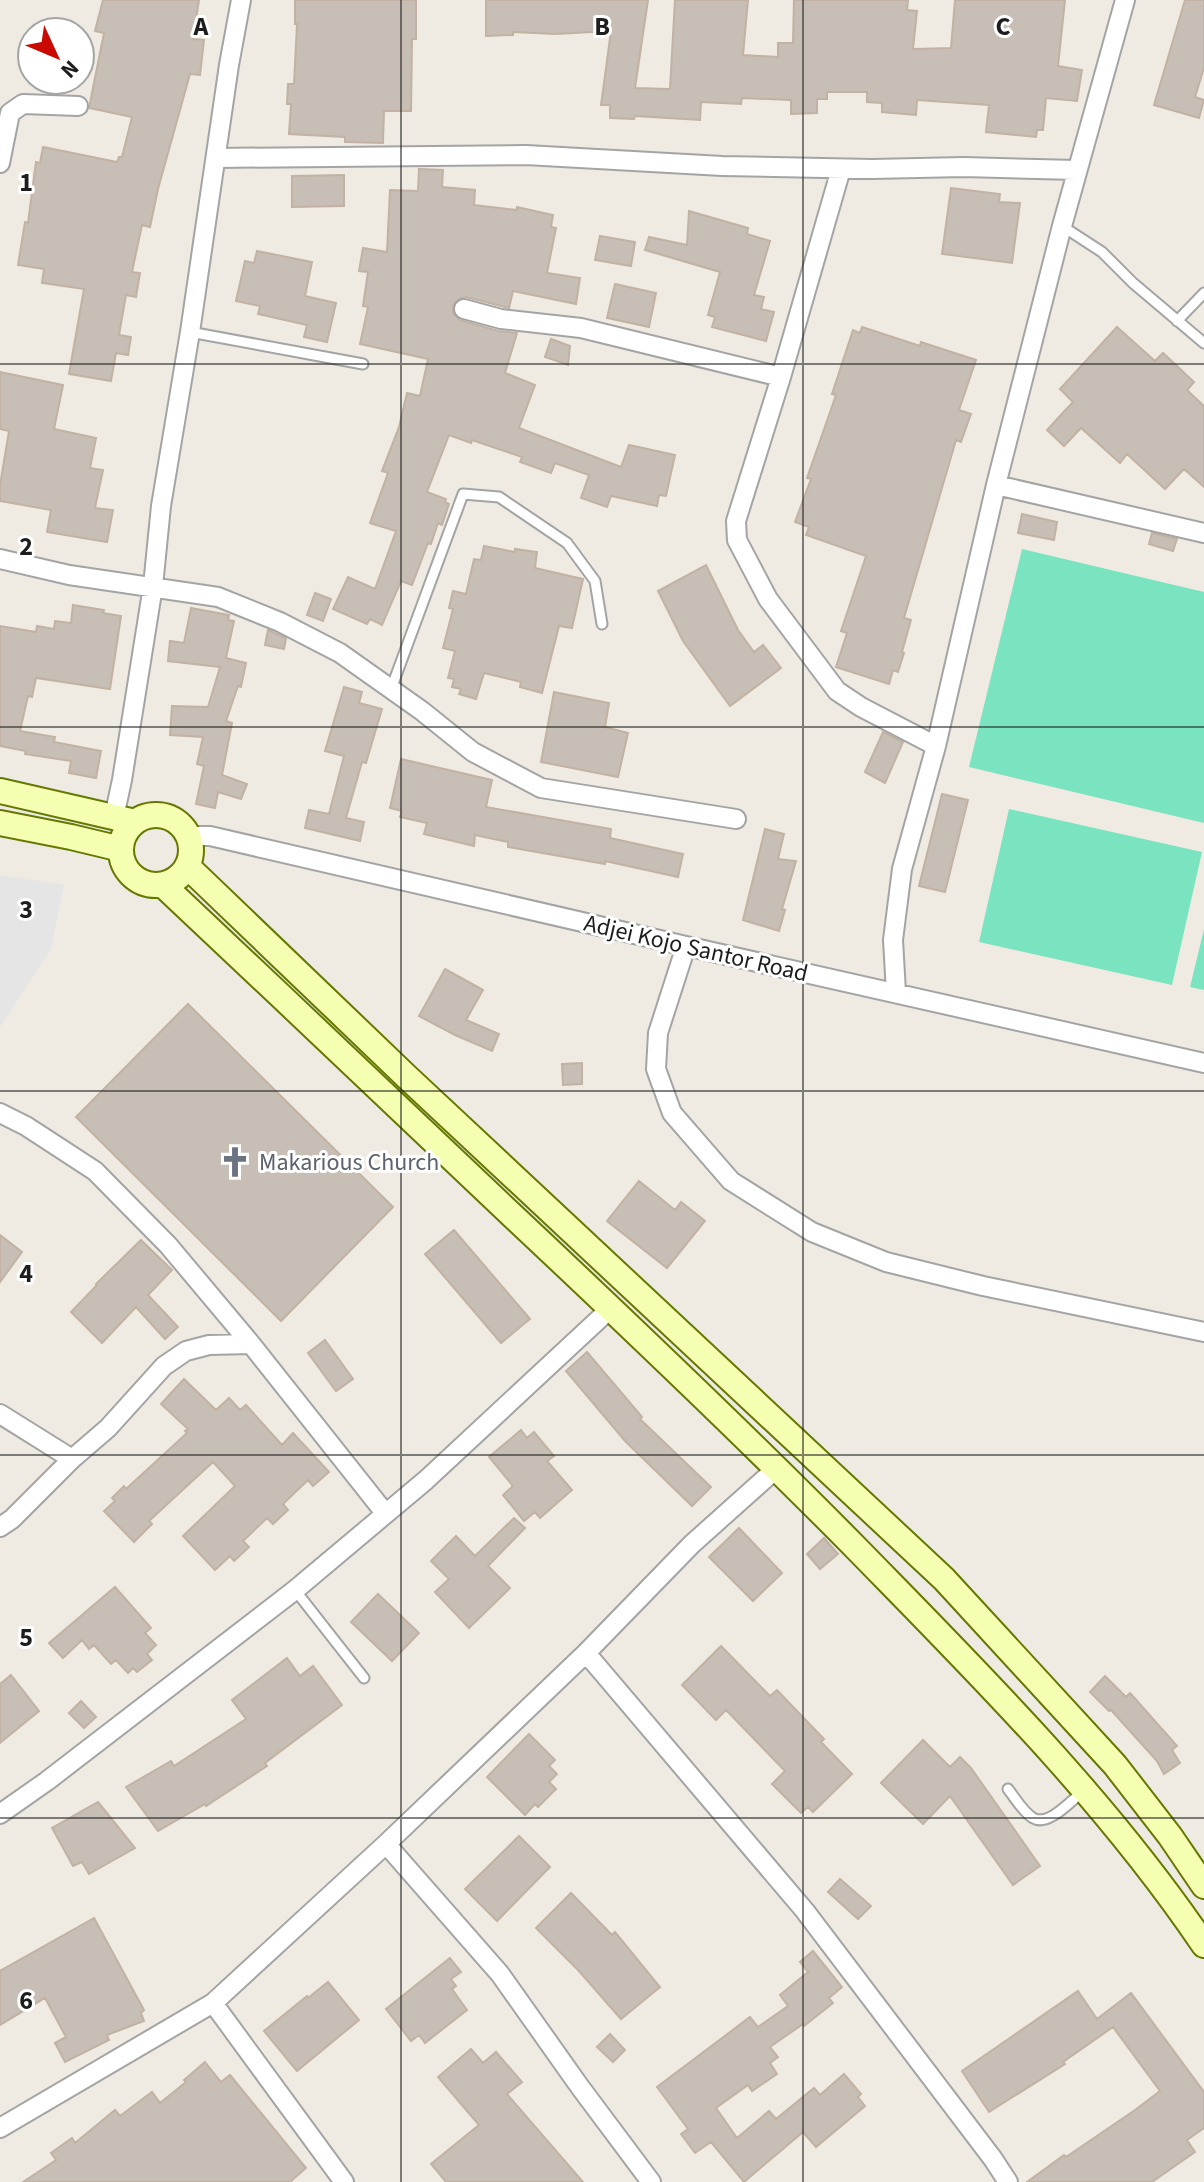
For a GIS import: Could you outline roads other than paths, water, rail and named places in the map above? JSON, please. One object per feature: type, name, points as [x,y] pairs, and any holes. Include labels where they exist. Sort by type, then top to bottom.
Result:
[{"type":"street","points":[[0,791],[125,820],[165,816],[179,823],[188,836],[191,851],[187,866],[177,878],[163,885],[147,884],[133,877],[124,865],[121,849],[125,834],[125,820],[122,780],[153,586],[161,506],[241,0]]},
{"type":"street","points":[[896,992],[893,940],[902,869],[936,746],[996,485],[1062,226],[1125,0]]},
{"type":"street","points":[[0,163],[10,113],[23,104],[78,106]]},
{"type":"street","points":[[216,158],[526,155],[722,166],[1077,170]]},
{"type":"street","points":[[841,169],[736,521],[737,540],[768,599],[837,691],[936,746]]},
{"type":"street","points":[[464,309],[501,319],[581,328],[781,377]]},
{"type":"street","points":[[996,485],[1204,533]]},
{"type":"street","points":[[0,559],[69,575],[218,597],[280,622],[340,653],[473,752],[541,788],[736,819]]},
{"type":"street","points":[[0,823],[121,849]]},
{"type":"street","name":"Adjei Kojo Santor Road","points":[[188,836],[210,836],[1204,1063]]},
{"type":"street","points":[[187,866],[428,1097],[944,1579],[1115,1765],[1200,1873]]},
{"type":"street","points":[[163,885],[611,1308],[777,1468],[912,1605],[1084,1790],[1169,1893],[1204,1945]]},
{"type":"street","points":[[686,946],[658,1033],[656,1069],[672,1113],[731,1181],[812,1232],[886,1262],[983,1286],[1204,1332]]},
{"type":"street","points":[[0,1113],[26,1126],[95,1171],[168,1245],[385,1513]]},
{"type":"street","points":[[0,1814],[295,1590],[426,1480],[611,1308]]},
{"type":"street","points":[[0,1527],[108,1428],[164,1366],[186,1351],[209,1345],[251,1344]]},
{"type":"street","points":[[0,1414],[72,1459]]},
{"type":"street","points":[[0,2128],[213,2003],[386,1844],[586,1653],[692,1544],[777,1468]]},
{"type":"street","points":[[586,1653],[805,1911],[1008,2182]]},
{"type":"street","points":[[386,1844],[500,1974],[651,2182]]},
{"type":"street","points":[[213,2003],[344,2182]]},
{"type":"lane","points":[[1062,226],[1102,252],[1133,283],[1204,343]]},
{"type":"lane","points":[[1177,321],[1204,293]]},
{"type":"lane","points":[[190,332],[363,364]]},
{"type":"lane","points":[[391,689],[463,494],[499,497],[567,543],[595,581],[602,624]]},
{"type":"lane","points":[[295,1590],[364,1678]]},
{"type":"lane","points":[[1008,1789],[1037,1821],[1045,1821],[1084,1790]]},
{"type":"place","name":"Makarious Church","points":[[235,1162]]}]
